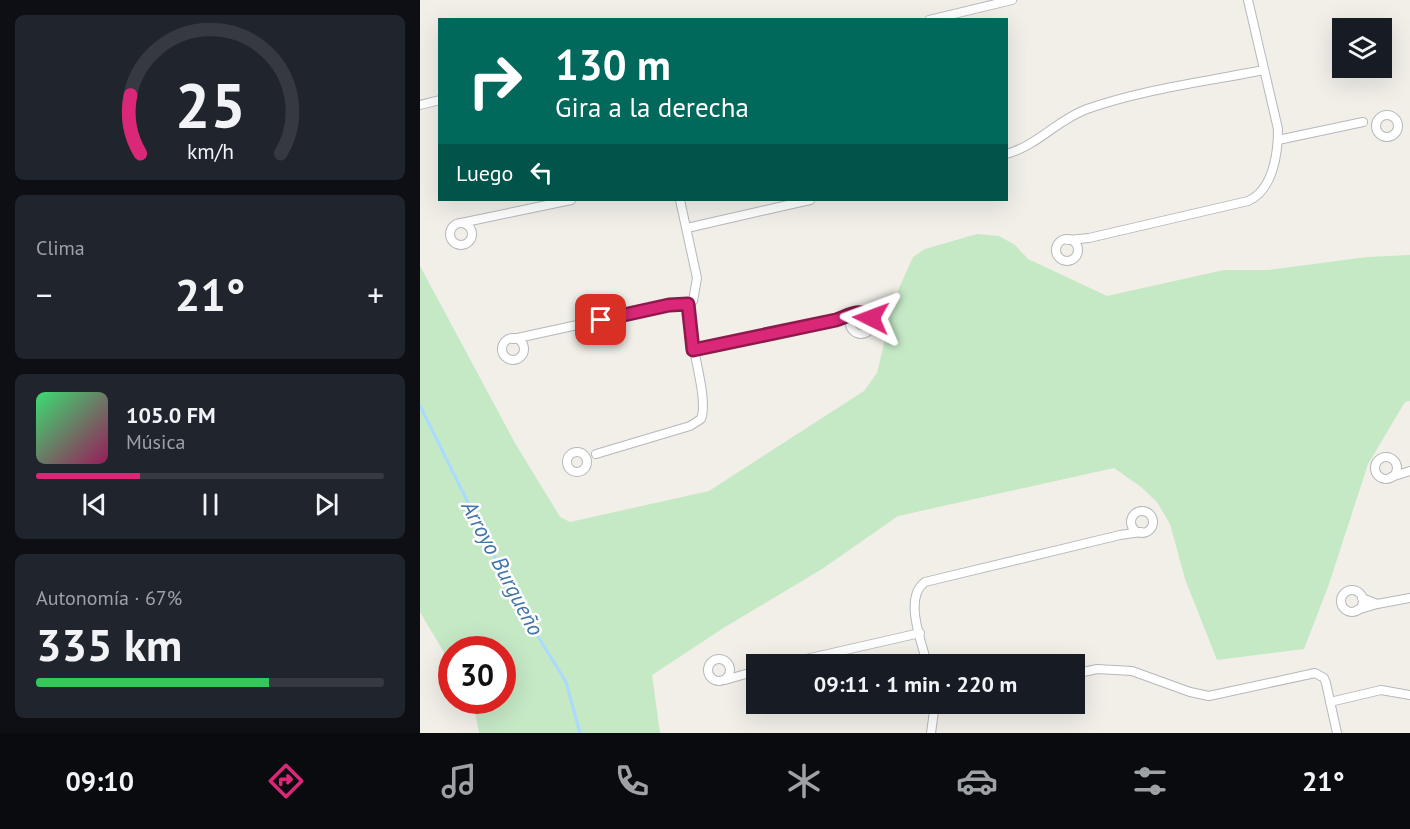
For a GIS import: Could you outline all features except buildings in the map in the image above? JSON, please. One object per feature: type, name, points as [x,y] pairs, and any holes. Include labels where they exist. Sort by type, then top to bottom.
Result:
[{"type":"street","points":[[937,18],[1012,0]]},
{"type":"street","points":[[1089,238],[1078,249],[1074,259],[1068,261],[1061,259],[1057,254],[1057,247],[1062,241],[1089,238],[1255,198],[1266,186],[1278,141],[1278,129],[1248,0]]},
{"type":"street","points":[[1008,153],[1029,146],[1085,110],[1118,100],[1263,70]]},
{"type":"street","points":[[420,105],[438,100]]},
{"type":"street","points":[[1278,141],[1390,115],[1396,119],[1398,129],[1394,135],[1387,137],[1377,128],[1363,122]]},
{"type":"street","points":[[1377,128],[1378,121],[1383,116]]},
{"type":"street","points":[[482,220],[472,232],[468,242],[455,243],[450,230],[454,225],[567,201]]},
{"type":"street","points":[[534,335],[517,359],[507,359],[502,346],[507,340],[669,305],[688,304],[695,296],[697,278],[680,201]]},
{"type":"street","points":[[687,228],[806,201]]},
{"type":"street","points":[[461,223],[468,225],[472,232]]},
{"type":"street","points":[[1068,240],[1075,243],[1078,249]]},
{"type":"street","points":[[596,454],[580,471],[573,471],[568,467],[569,454],[575,451],[596,454],[690,426],[701,419],[703,405],[693,350],[688,304]]},
{"type":"street","points":[[693,350],[836,320],[856,314],[863,312],[869,315],[872,326],[862,334],[855,332],[851,326],[851,319],[856,314]]},
{"type":"street","points":[[836,320],[851,326]]},
{"type":"street","points":[[513,339],[520,341],[524,348]]},
{"type":"street","points":[[582,453],[586,464]]},
{"type":"street","points":[[1382,457],[1389,457],[1396,465],[1410,471],[1384,478],[1378,475],[1375,469],[1376,462],[1382,457]]},
{"type":"street","points":[[1391,477],[1396,472],[1396,465]]},
{"type":"street","points":[[925,654],[915,597],[921,585],[933,578],[1141,532],[1150,528],[1153,522],[1150,515],[1144,511],[1132,516],[1131,523],[1134,530],[1141,532]]},
{"type":"street","points":[[1120,535],[1131,523]]},
{"type":"street","points":[[1357,610],[1362,605],[1362,598],[1358,592],[1352,590],[1345,592],[1341,598],[1342,605],[1347,610],[1357,610],[1410,598]]},
{"type":"street","points":[[1362,598],[1377,604]]},
{"type":"street","points":[[828,654],[920,633]]},
{"type":"street","points":[[719,659],[744,674],[718,681],[711,678],[708,672],[710,664],[719,659]]},
{"type":"street","points":[[724,680],[729,675],[730,667]]},
{"type":"street","points":[[1085,672],[1097,669],[1132,671],[1190,692],[1209,696],[1316,673],[1324,678],[1337,733]]},
{"type":"street","points":[[1330,702],[1381,690],[1410,695]]},
{"type":"street","points":[[931,733],[934,714]]},
{"type":"green space","points":[[977,234],[999,236],[1015,245],[1028,259],[1107,296],[1224,270],[1268,270],[1367,257],[1410,255],[1410,401],[1405,402],[1368,464],[1329,584],[1304,649],[1217,660],[1185,579],[1170,524],[1157,502],[1141,487],[1114,468],[898,516],[822,569],[725,627],[652,675],[660,733],[479,733],[475,714],[516,714],[516,636],[438,636],[438,642],[420,612],[420,266],[515,443],[560,517],[570,522],[709,491],[864,391],[877,373],[895,297],[913,257],[925,249]]},
{"type":"waterway","name":"Arroyo Burgueño","points":[[420,406],[521,609],[566,682],[580,733]]},
{"type":"route","points":[[601,320],[669,305],[688,304],[687,316],[693,350],[836,320],[860,312],[867,313],[871,318]]}]
